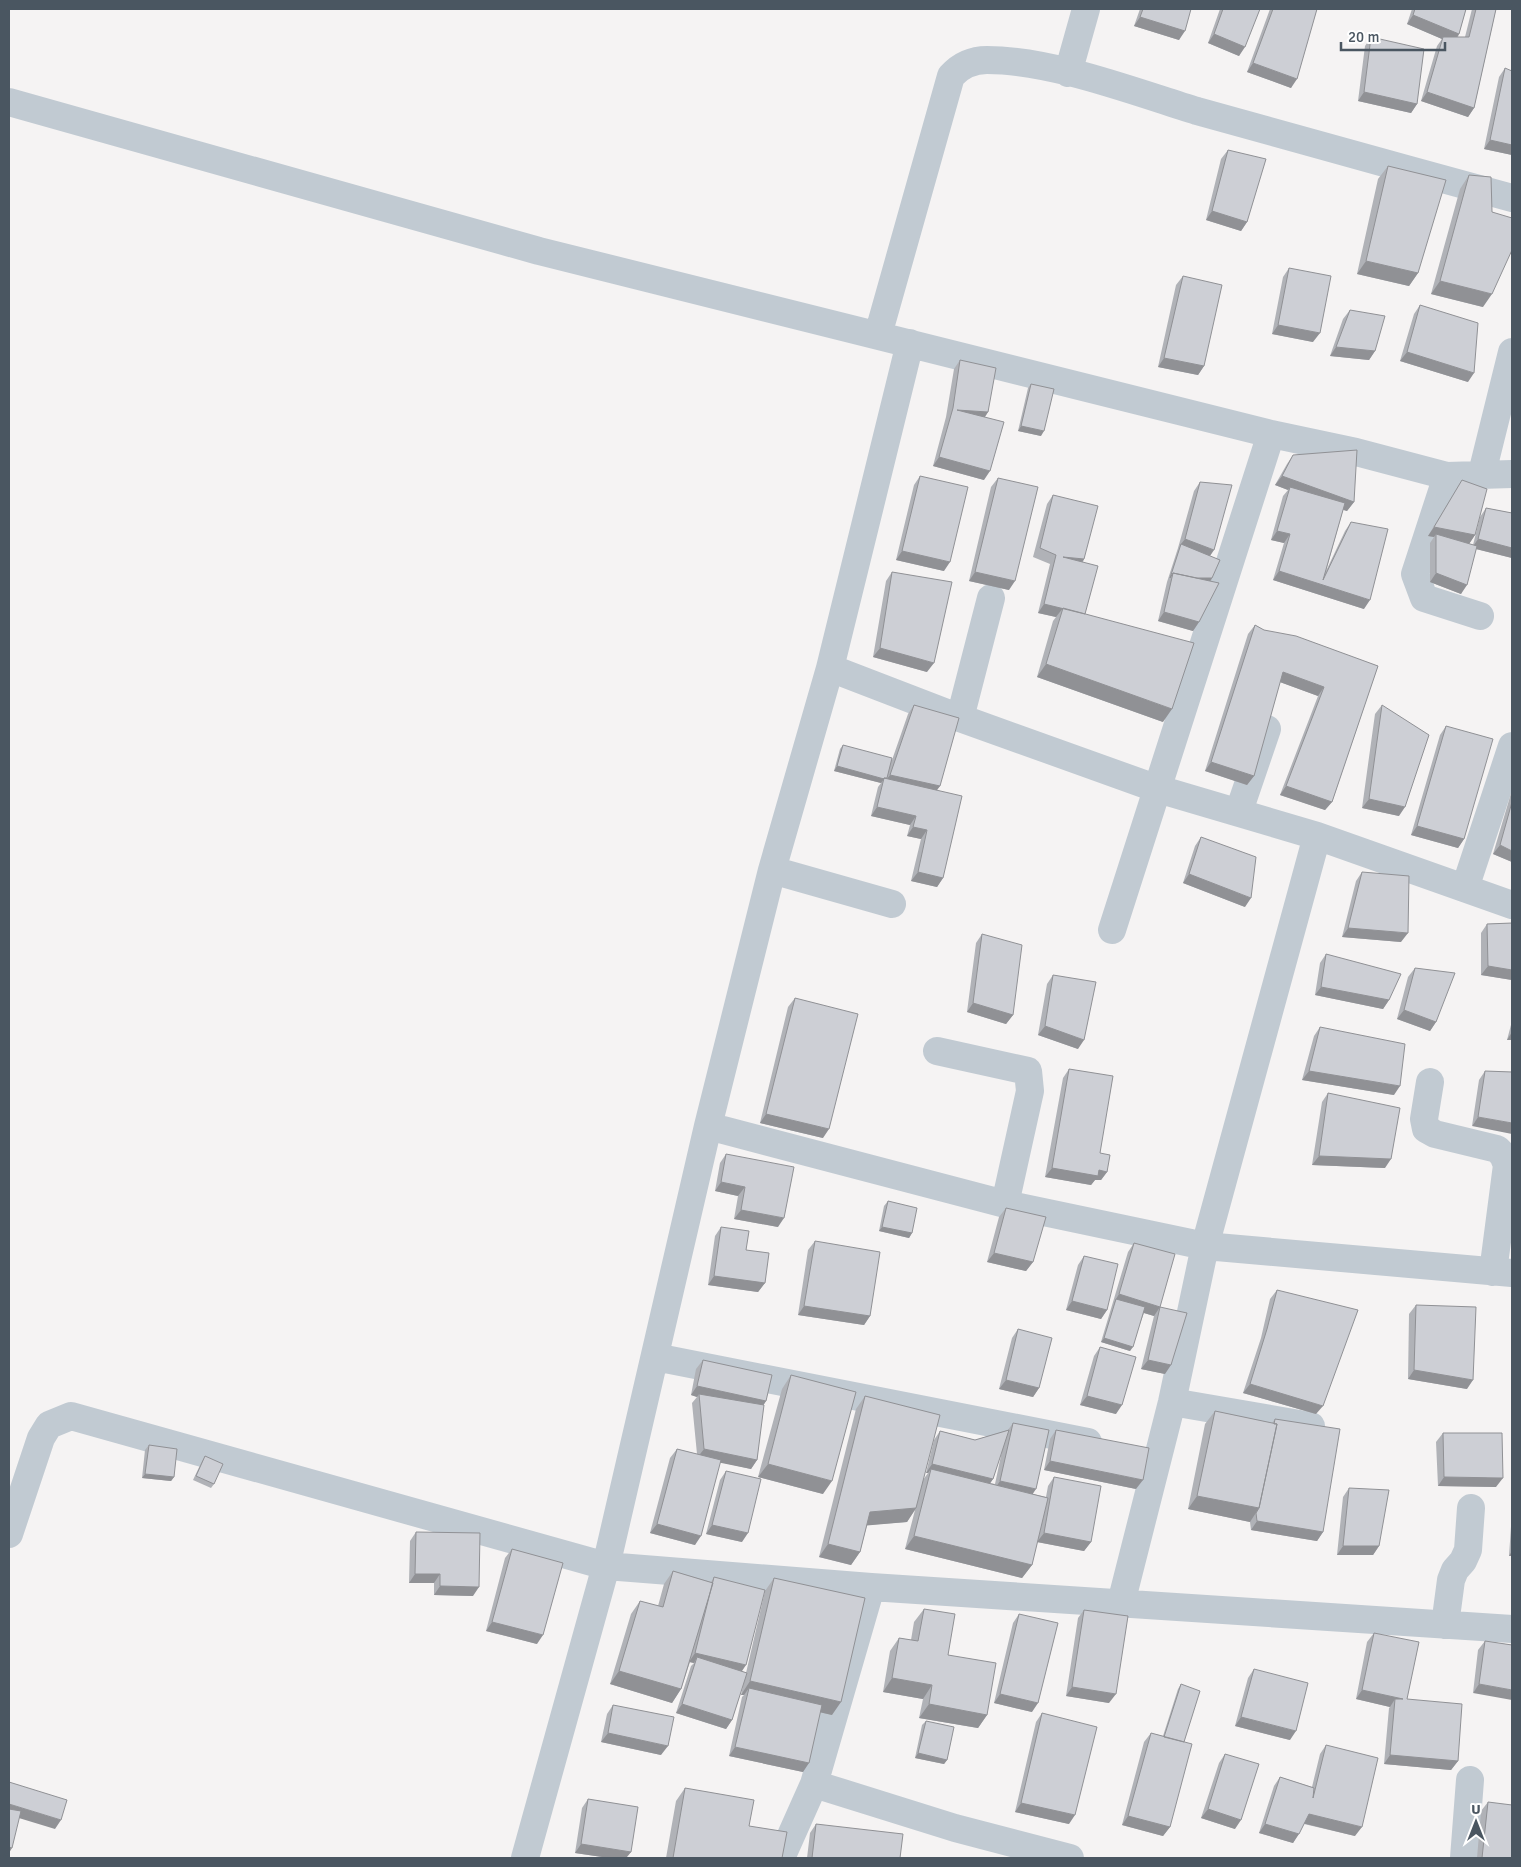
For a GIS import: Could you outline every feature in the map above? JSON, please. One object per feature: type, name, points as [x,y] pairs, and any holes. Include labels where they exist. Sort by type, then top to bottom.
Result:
[{"type":"street","points":[[1068,73],[1086,9]]},
{"type":"street","points":[[878,335],[950,76],[963,65],[987,60],[1027,64],[1068,73],[1306,142],[1512,198]]},
{"type":"street","points":[[9,102],[539,252],[1271,434],[1356,452],[1447,476],[1482,473],[1512,474]]},
{"type":"street","points":[[525,1858],[606,1566],[656,1357],[708,1126],[772,870],[830,668],[910,343]]},
{"type":"street","points":[[1482,473],[1512,352]]},
{"type":"street","points":[[1112,930],[1271,434]]},
{"type":"street","points":[[1447,476],[1415,574],[1424,598],[1480,616]]},
{"type":"street","points":[[960,718],[991,598]]},
{"type":"street","points":[[830,668],[960,718],[1158,789],[1239,811],[1317,836],[1512,905]]},
{"type":"street","points":[[1239,811],[1267,729]]},
{"type":"street","points":[[1465,888],[1512,746]]},
{"type":"street","points":[[1121,1603],[1136,1451],[1172,1402],[1205,1246],[1317,836]]},
{"type":"street","points":[[772,870],[892,904]]},
{"type":"street","points":[[937,1051],[1028,1071],[1030,1091],[1004,1204]]},
{"type":"street","points":[[708,1126],[1004,1204],[1205,1246],[1503,1273],[1507,1165],[1503,1155],[1497,1149],[1435,1134],[1426,1129],[1424,1119],[1430,1082]]},
{"type":"street","points":[[656,1357],[1136,1451]]},
{"type":"street","points":[[1172,1402],[1325,1429]]},
{"type":"street","points":[[9,1534],[41,1438],[49,1425],[71,1416],[606,1566],[871,1587],[1512,1629]]},
{"type":"street","points":[[1445,1625],[1451,1580],[1455,1570],[1464,1562],[1468,1550],[1471,1508]]},
{"type":"street","points":[[781,1858],[814,1784],[871,1587]]},
{"type":"street","points":[[1464,1858],[1470,1780]]},
{"type":"street","points":[[814,1784],[964,1831],[1070,1858]]},
{"type":"building","points":[[1143,9],[1191,9],[1185,31],[1140,17]]},
{"type":"building","points":[[1223,9],[1260,9],[1245,47],[1214,34]]},
{"type":"building","points":[[1273,9],[1317,9],[1297,79],[1253,63]]},
{"type":"building","points":[[1415,9],[1466,9],[1459,34],[1413,15]]},
{"type":"building","points":[[1476,9],[1496,9],[1474,108],[1427,92],[1443,37],[1469,37]]},
{"type":"building","points":[[1371,37],[1424,49],[1417,104],[1364,92]]},
{"type":"building","points":[[1505,68],[1512,71],[1512,145],[1490,140]]},
{"type":"building","points":[[1228,150],[1266,159],[1247,222],[1212,211]]},
{"type":"building","points":[[1388,166],[1446,180],[1418,273],[1366,261]]},
{"type":"building","points":[[1469,175],[1491,177],[1492,212],[1512,218],[1512,250],[1492,294],[1440,281]]},
{"type":"building","points":[[1289,268],[1331,276],[1320,333],[1278,325]]},
{"type":"building","points":[[1183,276],[1222,285],[1204,366],[1164,358]]},
{"type":"building","points":[[1420,305],[1478,323],[1474,373],[1407,352]]},
{"type":"building","points":[[1350,310],[1385,316],[1375,351],[1336,347]]},
{"type":"building","points":[[960,360],[996,368],[988,412],[957,410],[1004,422],[990,471],[939,457],[953,408]]},
{"type":"building","points":[[1031,384],[1054,389],[1044,431],[1021,426]]},
{"type":"building","points":[[1357,450],[1354,502],[1282,476],[1293,455]]},
{"type":"building","points":[[920,476],[968,487],[950,562],[902,551]]},
{"type":"building","points":[[998,478],[1038,487],[1015,581],[975,572]]},
{"type":"building","points":[[1462,480],[1487,489],[1475,535],[1434,527]]},
{"type":"building","points":[[1200,482],[1232,485],[1214,550],[1185,539]]},
{"type":"building","points":[[1290,487],[1345,503],[1323,580],[1351,522],[1388,529],[1370,600],[1279,571],[1290,534],[1277,531]]},
{"type":"building","points":[[1053,495],[1098,506],[1084,559],[1063,557],[1098,566],[1085,614],[1044,604],[1056,555],[1040,548]]},
{"type":"building","points":[[1486,508],[1512,513],[1512,548],[1478,539]]},
{"type":"building","points":[[1436,534],[1477,546],[1467,585],[1436,573]]},
{"type":"building","points":[[1181,544],[1220,560],[1212,578],[1197,578],[1173,573],[1170,578]]},
{"type":"building","points":[[892,572],[952,582],[934,663],[880,648]]},
{"type":"building","points":[[1173,573],[1219,583],[1199,622],[1164,612]]},
{"type":"building","points":[[1063,608],[1194,643],[1172,709],[1046,664]]},
{"type":"building","points":[[1255,625],[1264,630],[1296,636],[1378,666],[1332,802],[1286,786],[1324,687],[1283,672],[1254,776],[1211,762]]},
{"type":"building","points":[[914,705],[959,718],[940,786],[890,775]]},
{"type":"building","points":[[1382,705],[1429,735],[1405,807],[1369,799]]},
{"type":"building","points":[[1446,726],[1493,739],[1464,839],[1417,826]]},
{"type":"building","points":[[843,745],[892,758],[887,778],[884,779],[837,766]]},
{"type":"building","points":[[884,778],[962,796],[943,878],[918,872],[927,830],[913,827],[916,816],[877,807]]},
{"type":"building","points":[[1512,802],[1512,851],[1500,845]]},
{"type":"building","points":[[1201,837],[1256,857],[1251,898],[1189,874]]},
{"type":"building","points":[[1362,872],[1409,876],[1408,933],[1348,928]]},
{"type":"building","points":[[1512,923],[1512,970],[1488,966],[1487,924]]},
{"type":"building","points":[[982,934],[1022,945],[1013,1015],[973,1003]]},
{"type":"building","points":[[1326,954],[1401,974],[1389,1000],[1321,987]]},
{"type":"building","points":[[1415,968],[1455,973],[1436,1022],[1404,1010]]},
{"type":"building","points":[[1053,975],[1096,982],[1084,1040],[1045,1026]]},
{"type":"building","points":[[795,998],[858,1014],[829,1129],[766,1114]]},
{"type":"building","points":[[1320,1027],[1405,1044],[1400,1086],[1309,1071]]},
{"type":"building","points":[[1069,1069],[1113,1076],[1100,1153],[1110,1155],[1107,1172],[1099,1170],[1098,1176],[1052,1168]]},
{"type":"building","points":[[1485,1071],[1512,1072],[1512,1123],[1478,1117]]},
{"type":"building","points":[[1328,1093],[1400,1108],[1391,1159],[1319,1156]]},
{"type":"building","points":[[726,1154],[794,1167],[784,1218],[741,1210],[745,1187],[721,1182]]},
{"type":"building","points":[[888,1201],[917,1208],[912,1233],[882,1227]]},
{"type":"building","points":[[1006,1208],[1046,1217],[1033,1262],[994,1253]]},
{"type":"building","points":[[721,1227],[749,1231],[746,1250],[769,1253],[765,1283],[714,1276]]},
{"type":"building","points":[[815,1241],[880,1252],[870,1316],[804,1306]]},
{"type":"building","points":[[1134,1243],[1175,1254],[1160,1307],[1119,1294]]},
{"type":"building","points":[[1084,1256],[1118,1264],[1107,1310],[1072,1301]]},
{"type":"building","points":[[1277,1290],[1358,1310],[1323,1406],[1250,1384]]},
{"type":"building","points":[[1116,1299],[1145,1307],[1133,1347],[1104,1338]]},
{"type":"building","points":[[1416,1305],[1476,1307],[1473,1380],[1414,1370]]},
{"type":"building","points":[[1160,1307],[1187,1313],[1171,1365],[1148,1360]]},
{"type":"building","points":[[1018,1329],[1052,1338],[1039,1388],[1006,1380]]},
{"type":"building","points":[[1100,1347],[1136,1357],[1122,1405],[1087,1396]]},
{"type":"building","points":[[703,1360],[772,1375],[766,1401],[697,1386]]},
{"type":"building","points":[[791,1375],[856,1392],[832,1481],[768,1464]]},
{"type":"building","points":[[699,1394],[764,1405],[757,1460],[704,1449]]},
{"type":"building","points":[[865,1396],[940,1415],[916,1508],[870,1512],[860,1552],[828,1544]]},
{"type":"building","points":[[1215,1411],[1277,1424],[1259,1508],[1197,1496]]},
{"type":"building","points":[[1275,1419],[1340,1429],[1323,1532],[1257,1521],[1256,1513],[1259,1508],[1277,1424],[1274,1424]]},
{"type":"building","points":[[1013,1423],[1049,1430],[1036,1489],[1000,1481]]},
{"type":"building","points":[[1009,1430],[993,1479],[932,1464],[940,1431],[975,1440]]},
{"type":"building","points":[[1056,1430],[1149,1448],[1143,1480],[1050,1461]]},
{"type":"building","points":[[1443,1433],[1502,1433],[1503,1478],[1444,1477]]},
{"type":"building","points":[[149,1445],[177,1449],[174,1477],[145,1474]]},
{"type":"building","points":[[677,1449],[721,1460],[701,1536],[657,1524]]},
{"type":"building","points":[[205,1456],[223,1464],[214,1484],[196,1476]]},
{"type":"building","points":[[931,1469],[1048,1498],[1032,1565],[914,1536]]},
{"type":"building","points":[[726,1471],[761,1479],[748,1533],[712,1525]]},
{"type":"building","points":[[1054,1477],[1101,1486],[1091,1542],[1044,1533]]},
{"type":"building","points":[[1349,1488],[1389,1490],[1379,1546],[1343,1546]]},
{"type":"building","points":[[416,1532],[480,1533],[479,1587],[440,1586],[440,1574],[415,1574]]},
{"type":"building","points":[[512,1549],[563,1563],[543,1635],[492,1622]]},
{"type":"building","points":[[673,1571],[713,1583],[681,1689],[619,1671],[640,1601],[663,1607]]},
{"type":"building","points":[[714,1577],[765,1590],[746,1665],[695,1653]]},
{"type":"building","points":[[774,1578],[865,1598],[841,1702],[750,1681]]},
{"type":"building","points":[[924,1609],[955,1614],[948,1655],[996,1663],[987,1715],[929,1704],[932,1685],[892,1678],[899,1638],[918,1641]]},
{"type":"building","points":[[1084,1610],[1128,1616],[1116,1694],[1072,1687]]},
{"type":"building","points":[[1019,1614],[1058,1623],[1038,1703],[1000,1694]]},
{"type":"building","points":[[1374,1633],[1419,1642],[1407,1699],[1462,1704],[1458,1761],[1390,1755],[1395,1699],[1403,1699],[1362,1690]]},
{"type":"building","points":[[1485,1641],[1512,1645],[1512,1690],[1479,1684]]},
{"type":"building","points":[[697,1657],[747,1673],[732,1720],[682,1704]]},
{"type":"building","points":[[1254,1669],[1308,1683],[1296,1731],[1241,1717]]},
{"type":"building","points":[[1181,1684],[1200,1691],[1184,1742],[1164,1737]]},
{"type":"building","points":[[749,1688],[822,1705],[809,1763],[735,1747]]},
{"type":"building","points":[[613,1705],[674,1717],[668,1746],[608,1733]]},
{"type":"building","points":[[1042,1713],[1097,1727],[1075,1815],[1021,1803]]},
{"type":"building","points":[[926,1721],[954,1727],[947,1760],[918,1753]]},
{"type":"building","points":[[1151,1733],[1192,1744],[1170,1827],[1128,1816]]},
{"type":"building","points":[[1326,1745],[1378,1758],[1362,1827],[1309,1814],[1299,1834],[1265,1824],[1280,1777],[1314,1788],[1313,1798]]},
{"type":"building","points":[[1225,1754],[1259,1764],[1241,1820],[1208,1809]]},
{"type":"building","points":[[9,1782],[67,1800],[61,1820],[9,1804]]},
{"type":"building","points":[[685,1788],[754,1800],[749,1826],[787,1832],[782,1858],[673,1858]]},
{"type":"building","points":[[588,1799],[638,1807],[631,1852],[581,1844]]},
{"type":"building","points":[[1488,1802],[1512,1805],[1512,1858],[1482,1858]]},
{"type":"building","points":[[9,1809],[21,1811],[12,1848],[9,1847]]},
{"type":"building","points":[[816,1824],[903,1834],[900,1858],[812,1858]]}]
